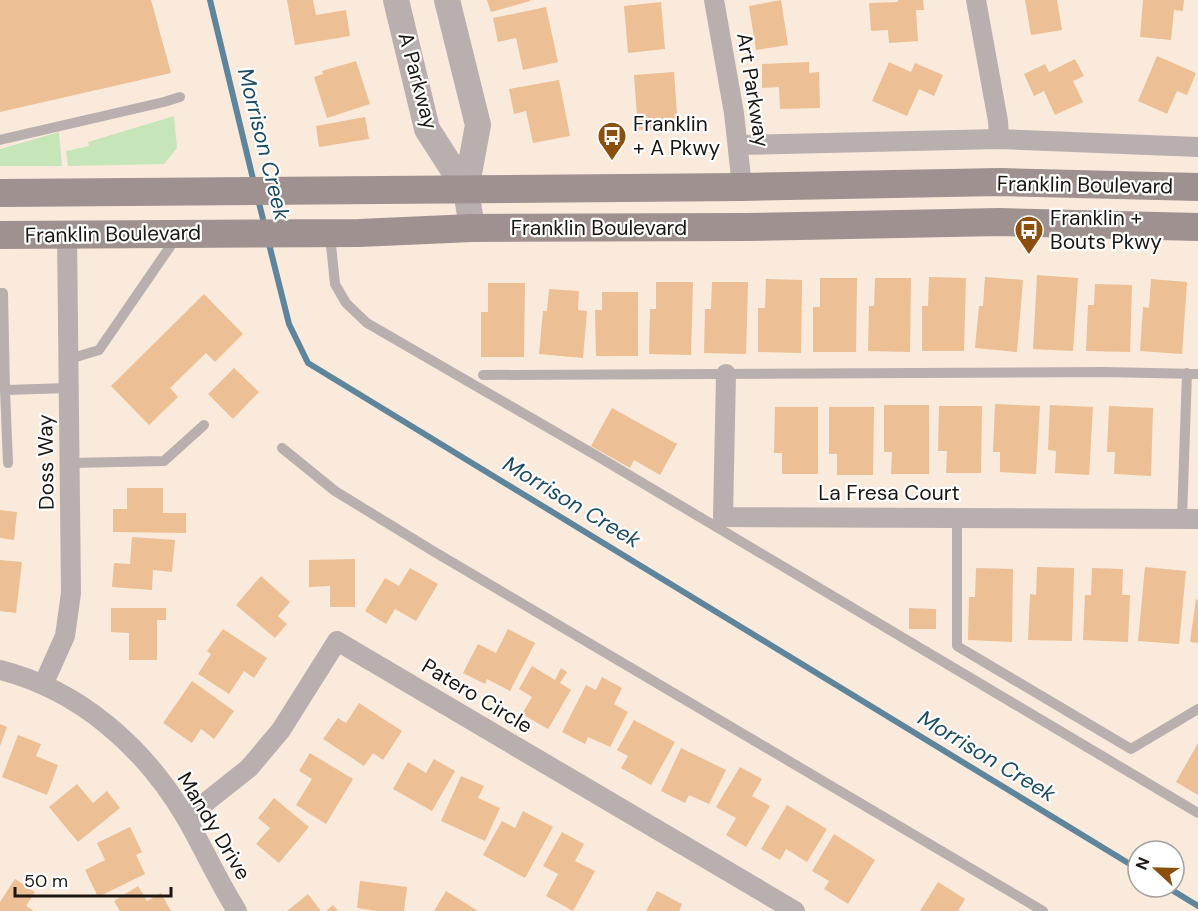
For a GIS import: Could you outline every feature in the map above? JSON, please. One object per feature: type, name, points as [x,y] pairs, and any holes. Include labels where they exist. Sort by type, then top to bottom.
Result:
[{"type":"main road","name":"Franklin Boulevard","points":[[0,193],[742,188],[1000,182],[1198,187]]},
{"type":"main road","name":"Franklin Boulevard","points":[[0,235],[359,233],[472,228],[734,227],[1000,222],[1198,227]]},
{"type":"street","name":"A Parkway","points":[[396,0],[427,129],[465,190],[472,228]]},
{"type":"street","name":"A Parkway","points":[[447,0],[478,125],[465,190]]},
{"type":"street","name":"Art Parkway","points":[[714,0],[734,113],[742,188]]},
{"type":"street","points":[[976,0],[999,139]]},
{"type":"street","points":[[738,145],[999,139],[1198,147]]},
{"type":"street","name":"Doss Way","points":[[43,685],[65,636],[70,593],[67,234]]},
{"type":"street","name":"La Fresa Court","points":[[726,374],[723,517],[1190,518]]},
{"type":"street","name":"Patero Circle","points":[[186,818],[213,799],[256,761],[281,730],[337,641],[795,911]]},
{"type":"street","name":"Mandy Drive","points":[[0,670],[43,685],[72,700],[119,735],[149,766],[186,818],[237,911]]},
{"type":"lane","points":[[0,140],[180,97]]},
{"type":"lane","points":[[69,359],[99,350],[179,233]]},
{"type":"lane","points":[[329,233],[335,284],[346,303],[367,323],[597,456],[1198,813]]},
{"type":"lane","points":[[0,293],[3,293],[8,463]]},
{"type":"lane","points":[[483,375],[1092,372],[1193,374],[1190,518]]},
{"type":"lane","points":[[5,390],[69,388]]},
{"type":"lane","points":[[70,463],[164,460],[204,425]]},
{"type":"lane","points":[[282,448],[335,490],[433,551],[1043,911]]},
{"type":"lane","points":[[957,517],[957,646],[1131,749],[1198,709]]},
{"type":"green space","points":[[174,116],[177,148],[164,164],[68,166],[66,151],[89,146],[88,142]]},
{"type":"green space","points":[[59,132],[62,166],[0,166],[0,149]]},
{"type":"building","points":[[0,0],[151,0],[171,73],[0,112]]},
{"type":"building","points":[[287,0],[313,0],[316,15],[346,10],[350,36],[295,45]]},
{"type":"building","points":[[487,0],[530,0],[530,1],[491,12]]},
{"type":"building","points":[[781,0],[788,45],[756,50],[749,6]]},
{"type":"building","points":[[898,0],[923,0],[924,10],[916,10],[918,41],[889,43],[888,30],[871,31],[869,3],[898,2]]},
{"type":"building","points":[[1025,0],[1057,0],[1062,30],[1031,35]]},
{"type":"building","points":[[1143,0],[1184,0],[1183,11],[1174,10],[1171,40],[1140,37]]},
{"type":"building","points":[[661,2],[665,49],[628,53],[624,6]]},
{"type":"building","points":[[546,7],[558,62],[523,70],[516,38],[498,42],[493,18]]},
{"type":"building","points":[[1157,56],[1196,73],[1187,95],[1177,91],[1167,114],[1138,101]]},
{"type":"building","points":[[1075,59],[1084,76],[1073,81],[1083,102],[1055,115],[1044,91],[1034,96],[1024,74],[1045,64],[1049,72]]},
{"type":"building","points":[[356,61],[370,104],[327,118],[314,77],[323,74],[322,71]]},
{"type":"building","points":[[809,62],[809,73],[819,72],[820,108],[780,109],[779,87],[762,88],[762,64]]},
{"type":"building","points":[[889,62],[911,72],[915,63],[943,75],[934,96],[919,89],[907,116],[872,101]]},
{"type":"building","points":[[674,72],[678,128],[638,130],[634,75]]},
{"type":"building","points":[[559,80],[570,136],[533,143],[526,111],[514,114],[509,89]]},
{"type":"building","points":[[365,117],[369,139],[319,147],[316,126]]},
{"type":"building","points":[[1037,275],[1078,278],[1073,351],[1033,349]]},
{"type":"building","points":[[929,277],[966,278],[964,351],[922,351],[922,306],[928,306]]},
{"type":"building","points":[[985,277],[1023,280],[1017,352],[975,348],[979,306],[983,306]]},
{"type":"building","points":[[820,278],[857,278],[856,352],[813,352],[813,307],[820,307]]},
{"type":"building","points":[[875,278],[911,278],[910,352],[868,351],[869,306],[874,306]]},
{"type":"building","points":[[766,279],[802,280],[801,353],[758,352],[758,308],[765,308]]},
{"type":"building","points":[[1151,279],[1187,282],[1182,354],[1140,351],[1143,307],[1149,308]]},
{"type":"building","points":[[656,282],[693,282],[691,355],[649,354],[650,309],[656,309]]},
{"type":"building","points":[[712,282],[748,282],[746,354],[704,353],[705,309],[711,309]]},
{"type":"building","points":[[488,283],[525,283],[524,357],[481,357],[481,312],[488,312]]},
{"type":"building","points":[[1095,284],[1132,285],[1130,352],[1086,351],[1088,305],[1094,305]]},
{"type":"building","points":[[549,289],[579,291],[578,310],[587,311],[583,358],[539,354],[543,311],[547,311]]},
{"type":"building","points":[[602,292],[638,292],[638,356],[596,356],[595,310],[602,310]]},
{"type":"building","points":[[204,294],[243,334],[215,362],[206,353],[170,388],[178,397],[149,425],[111,386]]},
{"type":"building","points":[[234,368],[259,392],[233,419],[208,394]]},
{"type":"building","points":[[995,404],[1040,406],[1036,474],[1000,472],[1000,452],[993,452]]},
{"type":"building","points":[[884,405],[929,405],[929,474],[891,474],[892,452],[884,452]]},
{"type":"building","points":[[1050,405],[1093,407],[1089,475],[1055,473],[1056,451],[1048,450]]},
{"type":"building","points":[[939,406],[982,406],[981,473],[946,473],[947,451],[938,451]]},
{"type":"building","points":[[1109,406],[1153,408],[1151,476],[1114,474],[1115,452],[1107,452]]},
{"type":"building","points":[[775,407],[818,407],[818,474],[782,474],[782,453],[774,453]]},
{"type":"building","points":[[829,407],[874,407],[873,475],[837,475],[837,454],[829,454]]},
{"type":"building","points":[[612,408],[677,444],[660,475],[634,460],[630,468],[591,446]]},
{"type":"building","points":[[127,488],[163,488],[163,513],[186,513],[186,533],[113,532],[113,509],[127,509]]},
{"type":"building","points":[[0,510],[17,512],[14,540],[0,538]]},
{"type":"building","points":[[132,537],[175,540],[172,572],[153,570],[152,590],[112,587],[114,563],[130,564]]},
{"type":"building","points":[[355,559],[355,607],[330,607],[330,586],[309,587],[309,560]]},
{"type":"building","points":[[0,560],[22,562],[16,613],[0,611]]},
{"type":"building","points":[[1037,567],[1074,568],[1072,641],[1028,640],[1030,594],[1036,595]]},
{"type":"building","points":[[1145,567],[1186,571],[1179,644],[1138,641]]},
{"type":"building","points":[[410,568],[438,584],[416,621],[395,609],[386,624],[365,611],[385,578],[399,586]]},
{"type":"building","points":[[976,568],[1013,569],[1012,642],[968,640],[969,597],[975,597]]},
{"type":"building","points":[[1092,568],[1123,569],[1122,595],[1130,595],[1128,642],[1083,640],[1085,595],[1091,595]]},
{"type":"building","points":[[261,576],[290,602],[278,616],[287,624],[275,638],[236,605]]},
{"type":"building","points":[[1196,599],[1198,600],[1198,643],[1190,642]]},
{"type":"building","points":[[111,608],[166,608],[166,620],[157,620],[157,660],[129,660],[129,633],[111,632]]},
{"type":"building","points":[[909,608],[936,609],[936,629],[909,629]]},
{"type":"building","points":[[223,629],[267,658],[254,678],[244,671],[229,694],[198,674],[211,654],[207,651]]},
{"type":"building","points":[[508,629],[535,643],[510,691],[487,679],[485,684],[463,673],[478,644],[496,653]]},
{"type":"building","points":[[532,666],[555,680],[561,668],[567,672],[560,683],[571,690],[548,729],[522,714],[532,697],[519,689]]},
{"type":"building","points":[[602,677],[622,688],[614,704],[628,712],[610,747],[588,737],[585,744],[562,732],[586,685],[596,690]]},
{"type":"building","points":[[192,681],[234,711],[214,739],[201,729],[192,743],[163,723]]},
{"type":"building","points":[[359,703],[402,731],[383,760],[373,753],[364,766],[323,739],[338,718],[346,723]]},
{"type":"building","points":[[634,720],[675,742],[651,785],[621,768],[628,756],[617,750]]},
{"type":"building","points":[[0,724],[7,727],[0,746]]},
{"type":"building","points":[[18,735],[41,744],[36,756],[58,765],[47,795],[2,777]]},
{"type":"building","points":[[1198,743],[1198,795],[1176,782]]},
{"type":"building","points":[[681,748],[726,770],[709,804],[689,795],[685,803],[661,791]]},
{"type":"building","points":[[310,753],[353,779],[326,824],[296,805],[312,779],[299,771]]},
{"type":"building","points":[[434,759],[455,771],[432,811],[393,789],[408,762],[426,773]]},
{"type":"building","points":[[740,767],[762,779],[752,796],[770,806],[746,847],[726,835],[736,818],[716,807]]},
{"type":"building","points":[[461,776],[484,786],[478,798],[500,808],[485,841],[441,821]]},
{"type":"building","points":[[77,784],[93,803],[107,791],[120,808],[78,842],[49,807]]},
{"type":"building","points":[[274,798],[309,827],[279,863],[256,844],[270,828],[258,818]]},
{"type":"building","points":[[787,805],[827,829],[807,862],[786,849],[780,860],[761,849]]},
{"type":"building","points":[[523,811],[553,827],[525,878],[483,855],[502,821],[515,828]]},
{"type":"building","points":[[130,827],[142,852],[136,855],[145,874],[98,897],[85,870],[105,860],[97,843]]},
{"type":"building","points":[[562,832],[584,844],[575,861],[595,871],[573,911],[546,896],[558,874],[543,866]]},
{"type":"building","points":[[834,834],[875,860],[848,904],[824,889],[829,881],[812,871]]},
{"type":"building","points":[[15,879],[35,892],[26,906],[34,911],[0,911],[0,902]]},
{"type":"building","points":[[360,881],[407,887],[404,911],[357,908]]},
{"type":"building","points":[[938,882],[965,899],[958,911],[920,911]]},
{"type":"building","points":[[138,886],[147,901],[161,893],[171,911],[120,911],[114,901]]},
{"type":"building","points":[[446,891],[478,911],[434,911]]},
{"type":"building","points":[[657,891],[682,904],[679,911],[646,911]]},
{"type":"building","points":[[308,894],[321,911],[287,911]]},
{"type":"building","points":[[333,905],[338,911],[326,911]]},
{"type":"waterway","name":"Morrison Creek","points":[[210,0],[254,183]]},
{"type":"waterway","name":"Morrison Creek","points":[[258,199],[265,227]]},
{"type":"waterway","name":"Morrison Creek","points":[[268,240],[289,324],[308,363],[1126,862]]},
{"type":"waterway","name":"Morrison Creek","points":[[1186,899],[1198,906]]},
{"type":"place","name":"Franklin + A Pkwy","points":[[612,162]]},
{"type":"place","name":"Franklin + Bouts Pkwy","points":[[1029,256]]}]
